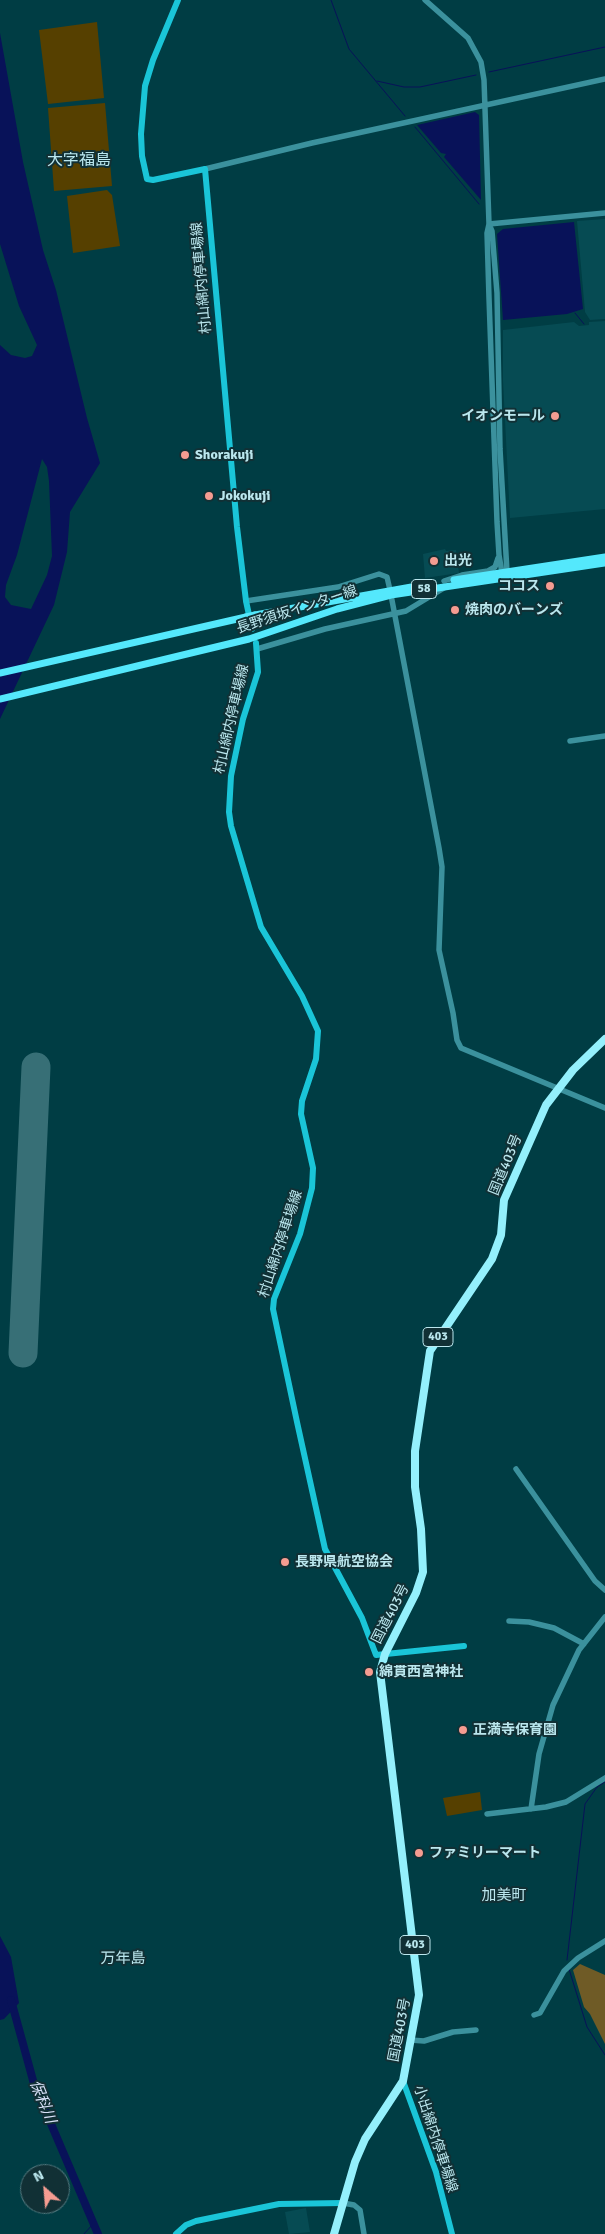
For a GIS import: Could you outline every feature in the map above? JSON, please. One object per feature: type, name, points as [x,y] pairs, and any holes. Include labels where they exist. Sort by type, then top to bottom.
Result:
[{"type":"highway","name":"国道403号","points":[[334,2234],[365,2139],[403,2082],[410,2040],[418,2012],[419,1978],[380,1672],[385,1654],[416,1592],[423,1572],[421,1529],[415,1487],[415,1450],[430,1351],[492,1259],[501,1235],[503,1206],[506,1194],[531,1136],[557,1089],[573,1070],[605,1040]]},
{"type":"main road","points":[[178,0],[153,60],[145,86],[141,134],[142,156],[147,179],[153,180],[205,169]]},
{"type":"main road","name":"村山綿内停車場線","points":[[205,169],[246,601],[252,629]]},
{"type":"main road","name":"長野須坂インター線","points":[[504,575],[605,557]]},
{"type":"main road","name":"長野須坂インター線","points":[[0,674],[255,615],[447,583],[605,563]]},
{"type":"main road","name":"長野須坂インター線","points":[[0,699],[181,657],[249,639],[390,593]]},
{"type":"main road","name":"村山綿内停車場線","points":[[257,646],[258,672],[243,719],[231,776],[229,812],[231,826],[261,927],[314,1020],[318,1042],[313,1071],[302,1101],[301,1114],[312,1168],[312,1188],[300,1234],[274,1298],[273,1309],[325,1549],[362,1618],[376,1655],[385,1654]]},
{"type":"main road","points":[[385,1654],[464,1646]]},
{"type":"main road","name":"小出綿内停車場線","points":[[403,2082],[436,2172],[452,2234]]},
{"type":"main road","points":[[176,2234],[186,2225],[196,2221],[272,2206],[343,2203]]},
{"type":"street","points":[[425,0],[460,30],[474,47],[483,69],[490,224],[496,293],[504,575]]},
{"type":"street","points":[[205,169],[312,142],[605,79]]},
{"type":"street","points":[[490,224],[605,213]]},
{"type":"street","points":[[490,224],[488,233],[489,298],[498,555],[504,575]]},
{"type":"street","points":[[257,646],[411,609],[447,583],[462,575],[488,571],[495,567],[498,555]]},
{"type":"street","points":[[246,601],[338,587],[379,574],[387,577],[439,848],[442,868],[439,950],[457,1040],[461,1048],[605,1108]]},
{"type":"street","points":[[570,741],[605,736]]},
{"type":"street","points":[[516,1469],[590,1575],[605,1590]]},
{"type":"street","points":[[531,1809],[539,1754],[553,1705],[584,1644],[605,1617]]},
{"type":"street","points":[[509,1622],[529,1622],[554,1628],[584,1644]]},
{"type":"street","points":[[488,1814],[531,1809],[566,1802],[605,1778]]},
{"type":"street","points":[[534,2015],[540,2013],[564,1971],[578,1958],[605,1941]]},
{"type":"street","points":[[410,2040],[424,2041],[453,2032],[476,2030]]},
{"type":"street","points":[[343,2203],[354,2205],[360,2210],[364,2234]]},
{"type":"shaded area","points":[[97,22],[104,98],[48,104],[39,30]]},
{"type":"shaded area","points":[[0,33],[23,162],[43,250],[56,290],[87,418],[100,463],[70,512],[67,552],[54,605],[0,719],[0,345],[11,355],[25,358],[32,356],[37,345],[19,306],[0,244]],"holes":[[[42,459],[47,467],[52,556],[47,575],[31,609],[11,605],[5,597],[6,585],[17,555]]]},
{"type":"shaded area","points":[[105,103],[112,186],[54,191],[48,108]]},
{"type":"shaded area","points":[[475,112],[479,115],[481,200],[444,157],[446,154],[441,153],[417,125]]},
{"type":"shaded area","points":[[107,190],[112,195],[120,246],[73,253],[67,196]]},
{"type":"shaded area","points":[[605,219],[605,319],[590,320],[585,312],[577,221]]},
{"type":"shaded area","points":[[574,222],[583,309],[567,314],[503,320],[497,234],[503,229]]},
{"type":"shaded area","name":"イオンモール","points":[[605,321],[605,509],[510,518],[503,381],[503,330],[574,322],[579,326],[589,325],[589,322]]},
{"type":"shaded area","points":[[445,549],[446,551],[456,550],[459,573],[425,578],[423,554]]},
{"type":"shaded area","points":[[480,1792],[482,1810],[447,1816],[443,1798]]},
{"type":"shaded area","points":[[0,1936],[11,1957],[19,2003],[4,2019],[0,2020]]},
{"type":"shaded area","points":[[580,1964],[605,1975],[605,2044],[590,2014],[584,2007],[573,1970]]},
{"type":"shaded area","points":[[306,2208],[310,2232],[289,2234],[285,2212]]},
{"type":"waterway","points":[[331,0],[349,49],[405,116]]},
{"type":"waterway","points":[[489,72],[605,47]]},
{"type":"waterway","points":[[377,81],[404,87],[420,87],[476,75]]},
{"type":"waterway","points":[[415,127],[479,204]]},
{"type":"waterway","points":[[575,313],[584,324]]},
{"type":"waterway","points":[[567,1960],[585,1804],[597,1787],[605,1782]]},
{"type":"waterway","points":[[569,1969],[587,2027],[605,2055]]},
{"type":"waterway","name":"保科川","points":[[11,2000],[34,2084],[98,2234]]},
{"type":"waterway","points":[[84,2234],[93,2224]]},
{"type":"runway","points":[[23,1353],[36,1067]]},
{"type":"place","name":"イオンモール","points":[[555,416]]},
{"type":"place","name":"Shorakuji","points":[[185,455]]},
{"type":"place","name":"Jokokuji","points":[[209,496]]},
{"type":"place","name":"出光","points":[[434,561]]},
{"type":"place","name":"ココス","points":[[550,586]]},
{"type":"place","name":"焼肉のバーンズ","points":[[455,610]]},
{"type":"place","name":"長野県航空協会","points":[[285,1562]]},
{"type":"place","name":"綿貫西宮神社","points":[[369,1672]]},
{"type":"place","name":"正満寺保育園","points":[[463,1730]]},
{"type":"place","name":"ファミリーマート","points":[[419,1853]]},
{"type":"district","name":"大字福島","points":[[79,161]]},
{"type":"district","name":"加美町","points":[[504,1896]]},
{"type":"district","name":"万年島","points":[[123,1959]]}]
